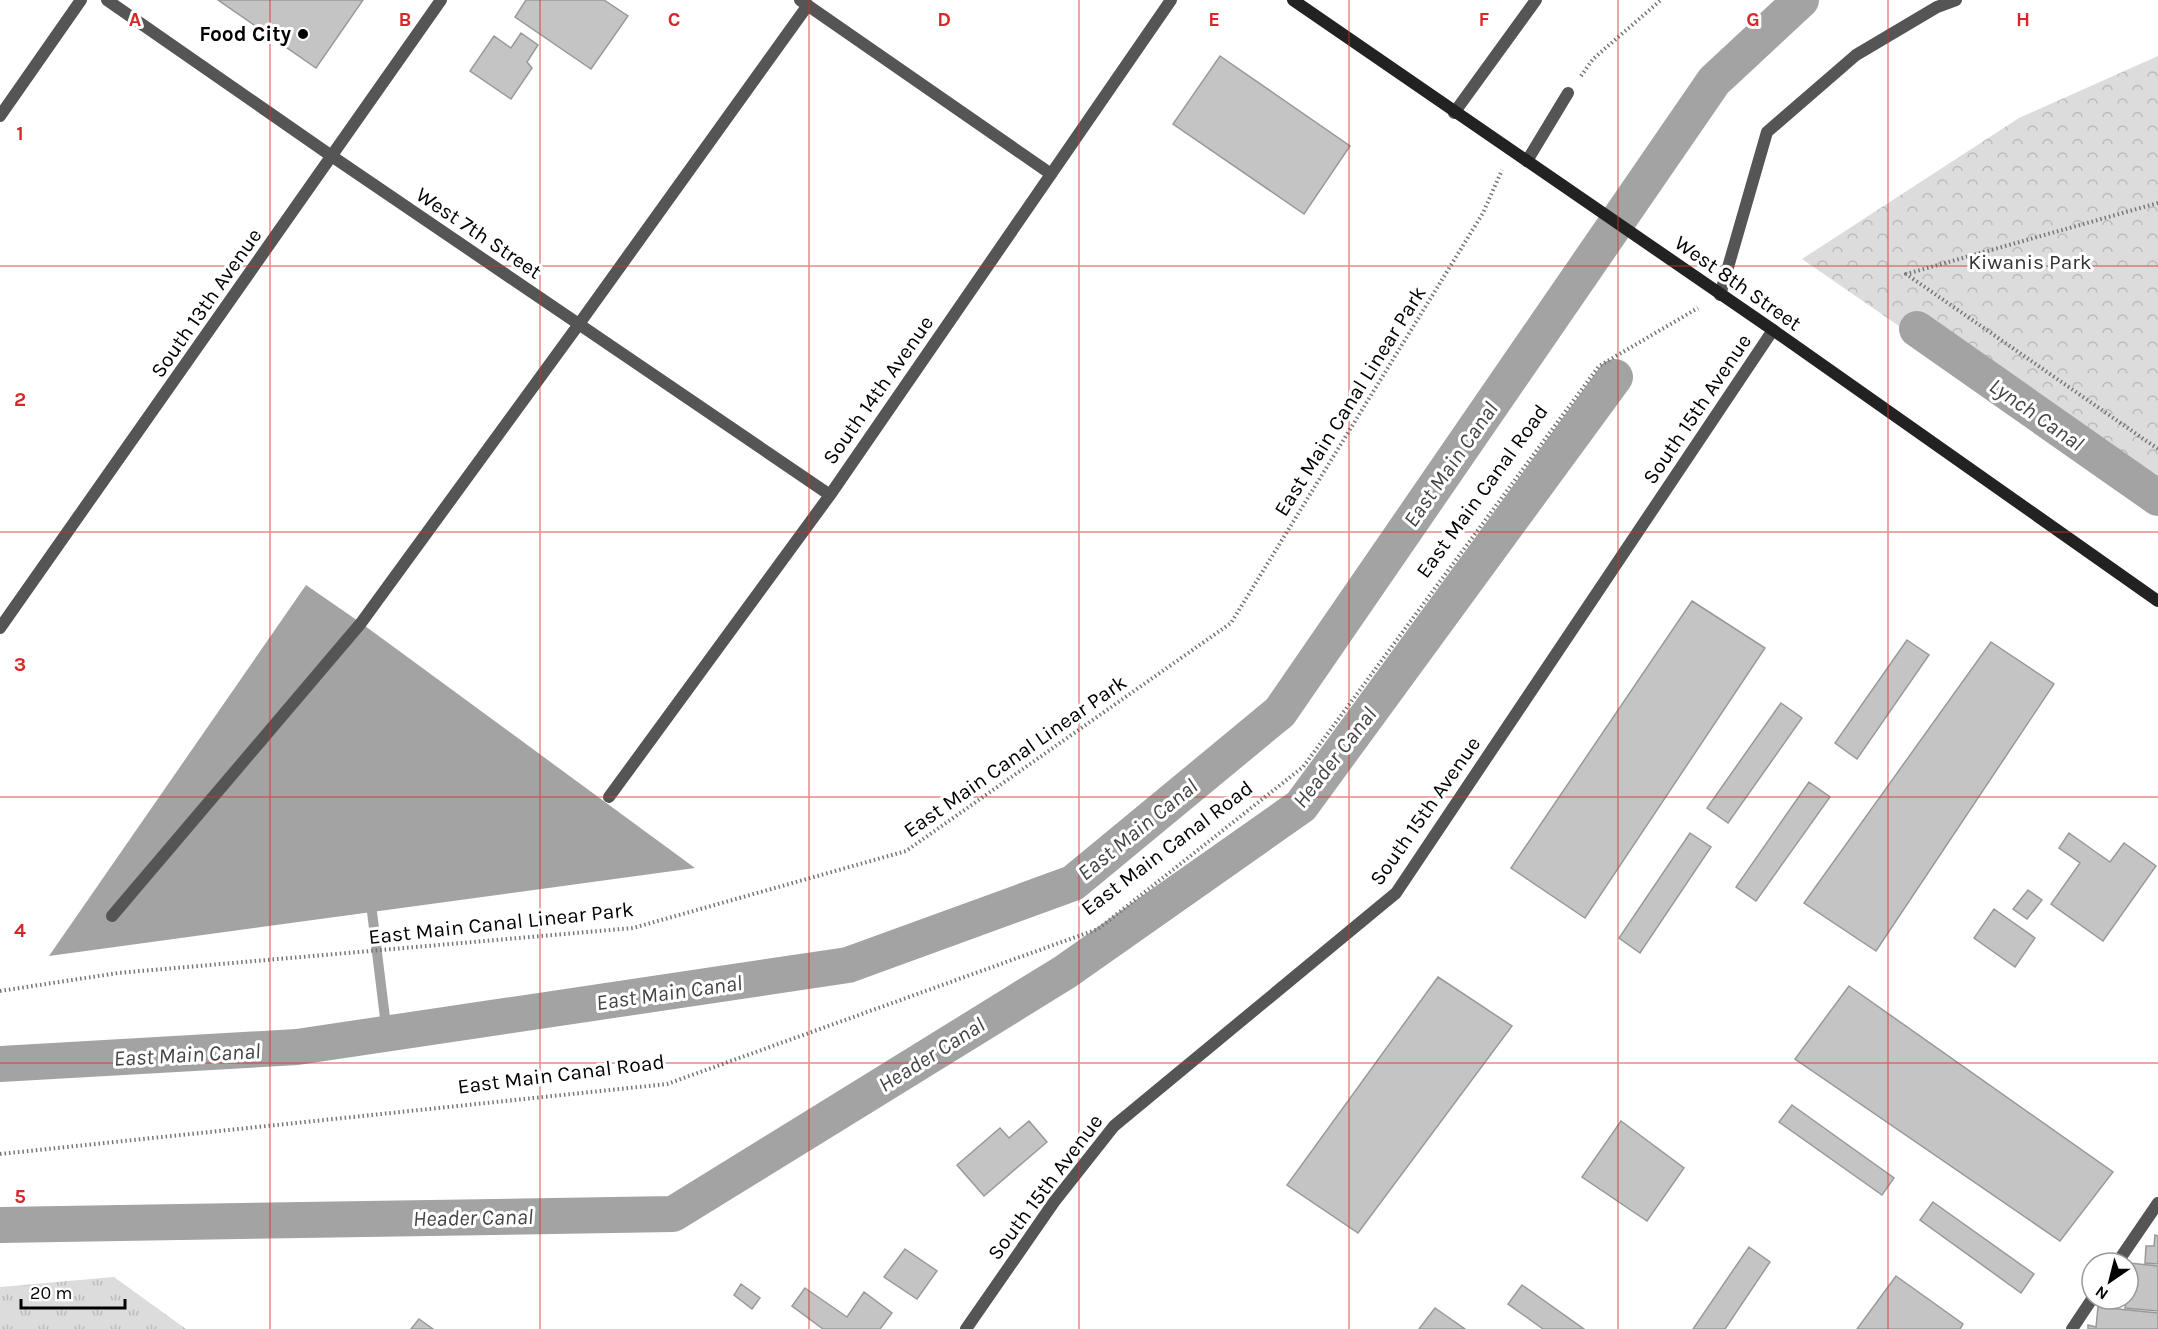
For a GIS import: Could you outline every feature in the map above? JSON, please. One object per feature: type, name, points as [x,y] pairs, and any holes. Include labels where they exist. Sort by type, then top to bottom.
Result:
[{"type":"main road","name":"West 8th Street","points":[[1293,0],[1454,113],[1773,330],[2158,601]]},
{"type":"street","points":[[0,116],[81,0]]},
{"type":"street","name":"West 7th Street","points":[[107,0],[333,157],[830,495]]},
{"type":"street","name":"South 13th Avenue","points":[[0,628],[333,157],[441,0]]},
{"type":"street","name":"South 14th Avenue","points":[[609,797],[830,495],[1171,0]]},
{"type":"street","points":[[1454,113],[1536,0]]},
{"type":"street","points":[[1720,295],[1767,132],[1856,55],[1937,7],[1956,0]]},
{"type":"street","points":[[112,916],[361,623],[579,324],[804,3],[1051,174]]},
{"type":"street","points":[[1527,162],[1568,93]]},
{"type":"street","name":"South 15th Avenue","points":[[966,1329],[1054,1202],[1114,1126],[1396,893],[1773,330]]},
{"type":"street","points":[[2125,1251],[2158,1203]]},
{"type":"street","points":[[2072,1329],[2084,1311]]},
{"type":"path","points":[[1568,93],[1593,59],[1661,0]]},
{"type":"path","name":"East Main Canal Linear Park","points":[[0,991],[118,973],[633,928],[906,851],[1231,622],[1483,213],[1511,150]]},
{"type":"path","points":[[2158,203],[1906,274],[2158,449]]},
{"type":"path","name":"East Main Canal Road","points":[[0,1154],[667,1084],[1098,929],[1303,767],[1599,366],[1720,295]]},
{"type":"green space","name":"Kiwanis Park","points":[[2158,56],[2158,505],[1802,259],[2019,118]]},
{"type":"green space","points":[[114,1277],[186,1329],[0,1329],[0,1287]]},
{"type":"shaded area","points":[[306,585],[361,623],[695,868],[49,956]]},
{"type":"building","name":"Food City","points":[[218,0],[363,0],[316,68]]},
{"type":"building","points":[[526,0],[604,0],[628,16],[591,69],[515,17]]},
{"type":"building","points":[[521,33],[538,45],[527,62],[532,68],[511,99],[470,71],[494,36],[511,48]]},
{"type":"building","points":[[1220,56],[1350,146],[1304,214],[1173,124]]},
{"type":"building","points":[[1692,601],[1765,648],[1585,918],[1511,868]]},
{"type":"building","points":[[1907,640],[1929,655],[1857,759],[1835,743]]},
{"type":"building","points":[[1991,642],[2054,684],[1876,951],[1804,903]]},
{"type":"building","points":[[1781,703],[1802,718],[1728,823],[1707,808]]},
{"type":"building","points":[[1809,782],[1830,797],[1756,901],[1736,887]]},
{"type":"building","points":[[1690,833],[1711,847],[1640,953],[1619,938]]},
{"type":"building","points":[[2069,833],[2110,862],[2124,843],[2156,866],[2103,941],[2051,904],[2080,863],[2059,848]]},
{"type":"building","points":[[2028,890],[2042,900],[2027,919],[2013,909]]},
{"type":"building","points":[[1994,909],[2035,938],[2015,967],[1974,938]]},
{"type":"building","points":[[1438,977],[1512,1026],[1358,1233],[1287,1185]]},
{"type":"building","points":[[1849,986],[2113,1172],[2060,1241],[1795,1059]]},
{"type":"building","points":[[1792,1105],[1894,1178],[1882,1195],[1779,1122]]},
{"type":"building","points":[[1029,1121],[1047,1142],[984,1196],[957,1165],[1000,1128],[1009,1138]]},
{"type":"building","points":[[1621,1121],[1684,1168],[1647,1221],[1582,1177]]},
{"type":"building","points":[[1933,1202],[2034,1274],[2021,1293],[1920,1220]]},
{"type":"building","points":[[2155,1235],[2158,1236],[2158,1264],[2145,1263],[2146,1246],[2154,1246]]},
{"type":"building","points":[[1749,1247],[1770,1262],[1725,1329],[1693,1329]]},
{"type":"building","points":[[905,1249],[937,1271],[917,1299],[884,1277]]},
{"type":"building","points":[[2140,1264],[2158,1266],[2158,1311],[2140,1309]]},
{"type":"building","points":[[1896,1276],[1963,1324],[1960,1329],[1857,1329]]},
{"type":"building","points":[[741,1284],[760,1298],[752,1309],[734,1295]]},
{"type":"building","points":[[1522,1285],[1584,1329],[1543,1329],[1508,1304]]},
{"type":"building","points":[[805,1288],[847,1317],[864,1292],[892,1313],[880,1329],[823,1329],[792,1306]]},
{"type":"building","points":[[1435,1308],[1465,1329],[1419,1329]]},
{"type":"building","points":[[2098,1311],[2158,1313],[2158,1329],[2088,1329],[2088,1325],[2096,1327]]},
{"type":"building","points":[[419,1319],[433,1329],[411,1329]]},
{"type":"waterway","name":"East Main Canal","points":[[0,1064],[297,1047],[848,965],[1073,883],[1280,712],[1714,81],[1801,0]]},
{"type":"waterway","name":"Lynch Canal","points":[[1917,329],[2158,498]]},
{"type":"waterway","name":"Header Canal","points":[[0,1225],[673,1214],[1065,972],[1301,806],[1615,377]]},
{"type":"waterway","points":[[372,912],[387,1034]]},
{"type":"place","name":"Food City","points":[[303,34]]}]
